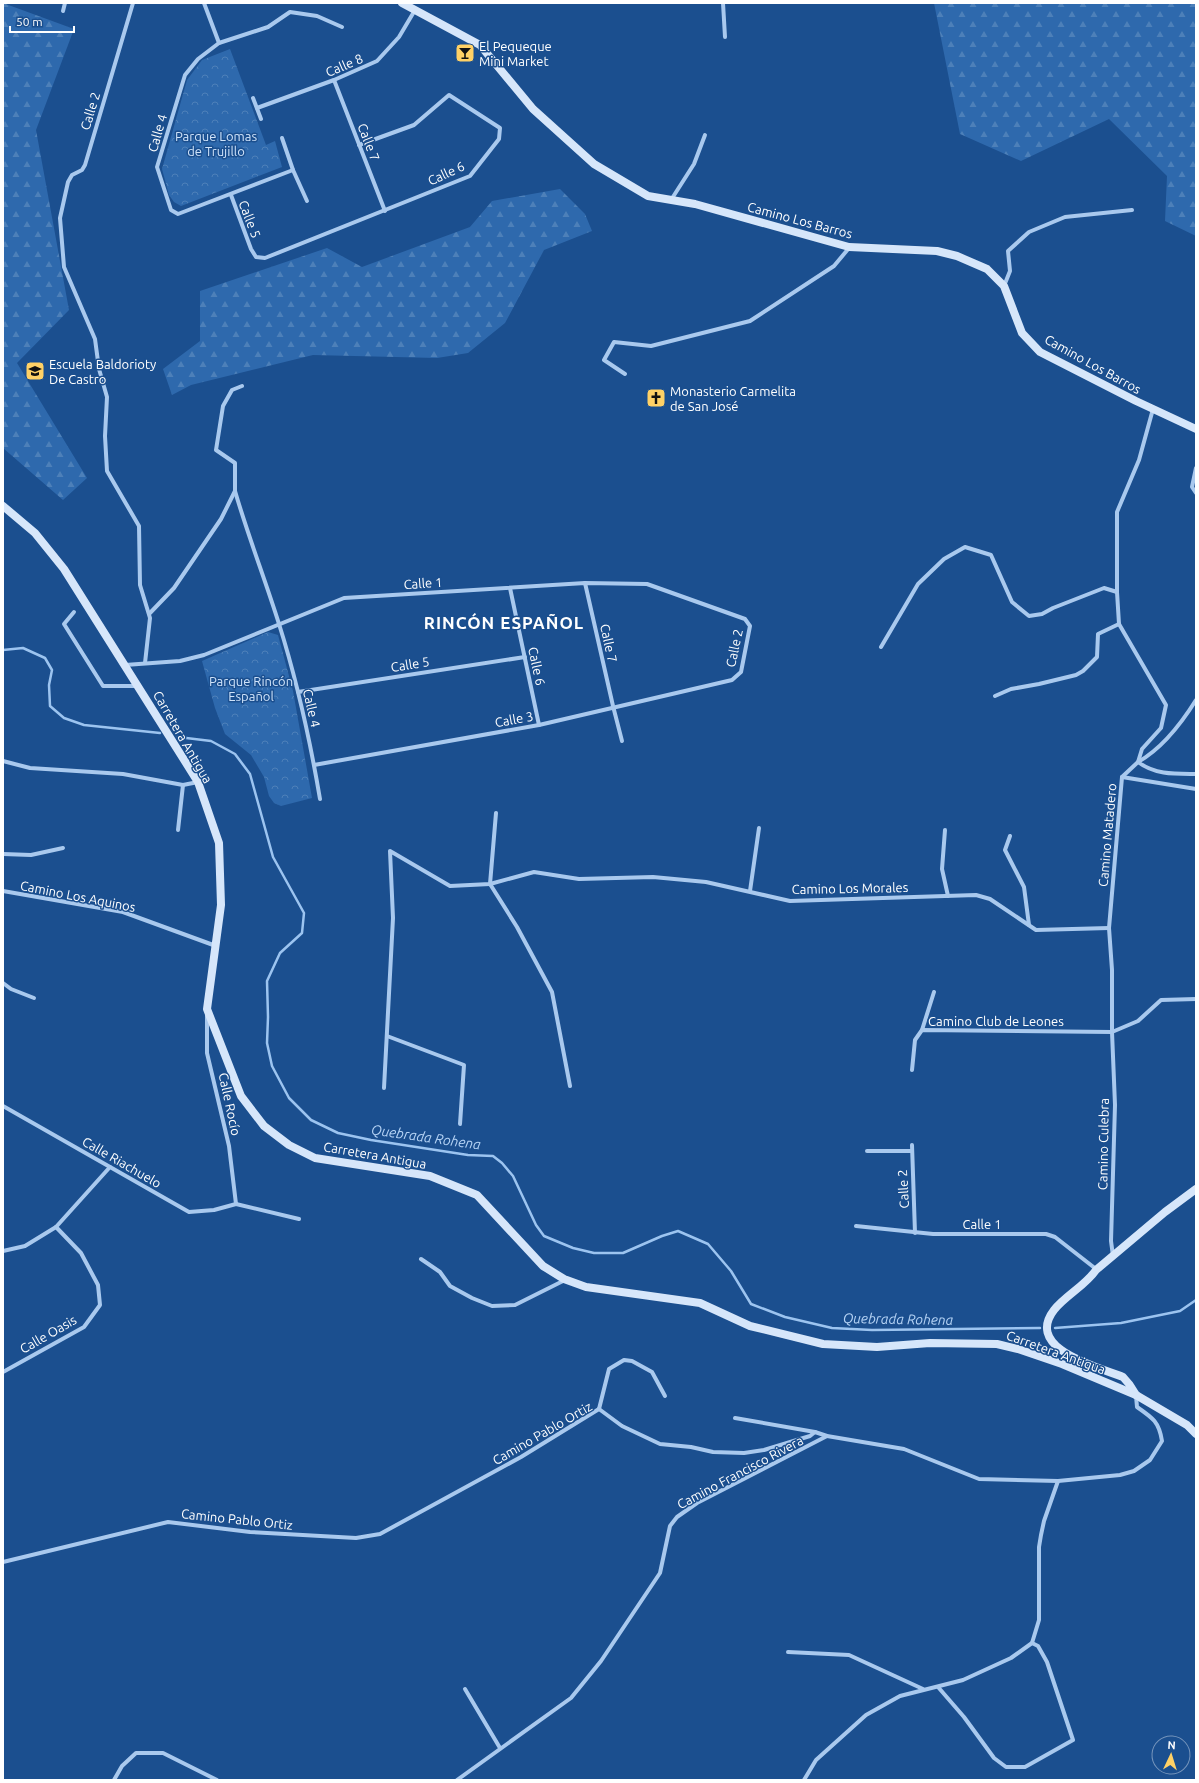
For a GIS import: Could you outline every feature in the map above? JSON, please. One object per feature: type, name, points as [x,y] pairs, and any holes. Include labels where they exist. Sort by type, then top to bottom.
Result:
[{"type":"street","points":[[63,11],[65,3]]},
{"type":"street","name":"Calle 2","points":[[133,3],[85,165],[82,170],[72,175],[68,182],[60,218],[64,268],[95,339],[99,369],[108,397],[105,436],[107,471],[139,526],[140,585],[150,613]]},
{"type":"street","points":[[204,3],[219,43]]},
{"type":"street","name":"Camino Los Barros","points":[[402,3],[480,45],[533,109],[594,164],[648,196],[695,204],[849,247],[937,251],[957,256],[987,269],[1004,286],[1022,333],[1040,352],[1196,429]]},
{"type":"street","points":[[723,3],[724,37]]},
{"type":"street","name":"Calle 8","points":[[257,108],[334,80],[377,61],[399,37],[415,9]]},
{"type":"street","name":"Calle 4","points":[[293,170],[178,214],[171,210],[157,167],[185,75],[198,59],[219,43],[268,27],[290,12],[317,16],[342,27]]},
{"type":"street","name":"Calle 7","points":[[334,80],[385,211]]},
{"type":"street","name":"Calle 6","points":[[251,249],[256,257],[265,258],[470,176],[499,139],[500,128],[448,95],[414,125],[359,145]]},
{"type":"street","points":[[253,98],[261,119]]},
{"type":"street","points":[[671,200],[694,164],[705,135]]},
{"type":"street","points":[[282,138],[293,170],[307,201]]},
{"type":"street","name":"Calle 5","points":[[231,195],[251,249]]},
{"type":"street","points":[[1004,286],[1010,271],[1008,251],[1029,232],[1065,217],[1132,210]]},
{"type":"street","points":[[625,374],[604,360],[614,342],[651,346],[750,321],[834,266],[849,247]]},
{"type":"street","points":[[145,663],[150,613],[178,581],[221,519],[235,491],[235,463],[216,450],[223,406],[232,390],[242,386]]},
{"type":"street","name":"Camino Matadero","points":[[1112,1032],[1112,970],[1109,928],[1122,777],[1138,762],[1142,749],[1161,728],[1166,705],[1119,624],[1117,592],[1117,512],[1139,460],[1153,409]]},
{"type":"street","points":[[1196,468],[1192,487],[1196,493]]},
{"type":"street","name":"Calle 4","points":[[235,491],[279,624],[298,692],[320,799]]},
{"type":"street","name":"Carretera Antigua","points":[[3,506],[35,533],[64,569],[198,782],[219,843],[221,905],[217,946],[207,1009],[241,1096],[264,1126],[289,1146],[316,1158],[430,1176],[477,1195],[543,1266],[566,1280],[586,1288],[700,1302],[750,1326],[823,1344],[877,1347],[930,1343],[997,1344],[1018,1349],[1062,1364],[1136,1395],[1187,1425],[1196,1434]]},
{"type":"street","points":[[881,646],[918,584],[944,559],[965,547],[991,555],[1012,602],[1029,616],[1042,614],[1053,608],[1104,588],[1117,592]]},
{"type":"street","name":"Calle 7","points":[[586,583],[622,741]]},
{"type":"street","name":"Calle 1","points":[[125,665],[180,661],[204,655],[344,598],[586,583],[647,584],[728,613]]},
{"type":"street","name":"Calle 6","points":[[510,588],[539,725]]},
{"type":"street","points":[[74,612],[64,624],[103,686],[139,686]]},
{"type":"street","name":"Calle 2","points":[[715,684],[732,680],[741,672],[750,626],[745,619],[728,613]]},
{"type":"street","points":[[995,696],[1011,688],[1058,680],[1076,675],[1083,671],[1097,657],[1098,634],[1119,624]]},
{"type":"street","name":"Calle 5","points":[[298,692],[525,657]]},
{"type":"street","name":"Calle 3","points":[[314,765],[539,725],[613,706],[715,684]]},
{"type":"street","points":[[1196,700],[1180,725],[1149,756],[1138,762],[1147,769],[1169,774],[1196,774]]},
{"type":"street","points":[[3,761],[30,768],[123,774],[183,785],[198,782]]},
{"type":"street","points":[[1122,777],[1196,789]]},
{"type":"street","points":[[178,830],[183,785]]},
{"type":"street","points":[[496,813],[490,884],[517,927],[552,992],[570,1086]]},
{"type":"street","points":[[750,891],[759,828]]},
{"type":"street","points":[[945,830],[942,869],[948,896]]},
{"type":"street","points":[[1010,836],[1005,850],[1024,887],[1029,925]]},
{"type":"street","points":[[3,854],[31,855],[63,848]]},
{"type":"street","name":"Camino Los Morales","points":[[387,1036],[393,918],[390,851],[450,886],[490,884],[534,872],[579,879],[653,877],[706,882],[790,901],[976,895],[990,899],[1036,930],[1109,928]]},
{"type":"street","name":"Camino Los Aquinos","points":[[3,892],[124,912],[217,946]]},
{"type":"street","points":[[3,983],[11,989],[34,998]]},
{"type":"street","points":[[922,1030],[934,992]]},
{"type":"street","points":[[1112,1032],[1138,1021],[1161,1000],[1196,999]]},
{"type":"street","name":"Calle Rocío","points":[[207,1009],[207,1052],[229,1146],[236,1204]]},
{"type":"street","name":"Camino Club de Leones","points":[[912,1070],[915,1040],[922,1030],[1112,1032]]},
{"type":"street","name":"Camino Culebra","points":[[1112,1032],[1115,1105],[1111,1241],[1113,1256]]},
{"type":"street","points":[[384,1088],[387,1036],[464,1065],[460,1124]]},
{"type":"street","name":"Calle Riachuelo","points":[[3,1106],[189,1212],[214,1210],[236,1204]]},
{"type":"street","name":"Calle 2","points":[[912,1145],[911,1151],[915,1233]]},
{"type":"street","points":[[867,1151],[911,1151]]},
{"type":"street","points":[[3,1251],[25,1246],[56,1227],[110,1167]]},
{"type":"street","points":[[735,1418],[904,1449],[979,1479],[1058,1481],[1120,1475],[1134,1471],[1150,1460],[1162,1441],[1160,1426],[1148,1414],[1137,1407],[1136,1395],[1123,1377],[1071,1357],[1056,1347],[1048,1334],[1048,1320],[1055,1310],[1089,1280],[1096,1270],[1164,1212],[1196,1189]]},
{"type":"street","points":[[236,1204],[299,1219]]},
{"type":"street","name":"Calle 1","points":[[856,1226],[915,1233],[1046,1234],[1055,1237],[1096,1270]]},
{"type":"street","name":"Calle Oasis","points":[[3,1372],[84,1327],[100,1305],[98,1285],[81,1254],[56,1227]]},
{"type":"street","points":[[421,1259],[440,1272],[450,1286],[472,1298],[492,1306],[515,1305],[566,1280]]},
{"type":"street","points":[[599,1409],[610,1369],[624,1360],[632,1361],[652,1372],[665,1396]]},
{"type":"street","name":"Camino Pablo Ortiz","points":[[3,1562],[168,1522],[250,1532],[356,1538],[380,1534],[521,1457],[599,1409],[622,1426],[660,1444],[691,1447],[713,1452],[744,1453],[764,1450],[810,1436],[815,1432]]},
{"type":"street","name":"Camino Francisco Rivera","points":[[456,1780],[571,1698],[601,1661],[660,1573],[670,1526],[677,1517],[697,1503],[827,1436]]},
{"type":"street","points":[[804,1780],[816,1760],[866,1715],[900,1696],[963,1680],[1011,1658],[1032,1643],[1039,1620],[1039,1547],[1044,1521],[1058,1481]]},
{"type":"street","points":[[938,1687],[964,1717],[994,1758],[1006,1767],[1025,1767],[1072,1740],[1047,1662],[1038,1646],[1032,1643]]},
{"type":"street","points":[[788,1652],[849,1655],[923,1689]]},
{"type":"street","points":[[465,1689],[500,1748]]},
{"type":"street","points":[[114,1780],[122,1766],[136,1753],[163,1753],[217,1780]]},
{"type":"green space","points":[[3,3],[74,29],[36,130],[69,310],[17,363],[87,478],[63,500],[3,448]]},
{"type":"green space","points":[[934,3],[1196,3],[1196,236],[1165,221],[1167,176],[1109,119],[1021,161],[960,134]]},
{"type":"green space","name":"Parque Lomas de Trujillo","points":[[230,49],[266,145],[275,141],[282,167],[181,206],[174,202],[169,195],[162,169],[187,80],[202,60]]},
{"type":"green space","points":[[560,189],[585,214],[592,231],[544,250],[505,323],[468,353],[437,358],[313,355],[191,385],[172,395],[163,369],[200,341],[200,291],[327,248],[362,267],[470,227],[492,201]]},
{"type":"green space","name":"Parque Rincón Español","points":[[268,632],[278,635],[293,691],[312,798],[281,806],[274,803],[269,796],[264,777],[251,755],[225,734],[215,708],[202,661]]},
{"type":"waterway","name":"Quebrada Rohena","points":[[3,650],[23,648],[45,658],[52,670],[49,685],[50,706],[64,718],[84,725],[160,733]]},
{"type":"waterway","name":"Quebrada Rohena","points":[[178,737],[211,741],[235,754],[250,774],[273,857],[304,913],[302,933],[280,953],[267,981],[267,1043],[272,1066],[289,1098],[311,1120],[338,1133],[371,1140],[468,1155],[493,1156],[502,1163],[513,1176],[536,1225],[544,1236],[573,1248],[594,1253],[623,1253],[662,1236],[678,1231],[708,1244],[731,1271],[751,1304],[785,1317],[832,1328],[872,1330],[1040,1328]]},
{"type":"waterway","name":"Quebrada Rohena","points":[[1055,1328],[1121,1323],[1180,1311],[1196,1300]]},
{"type":"place","name":"El Pequeque Mini Market","points":[[465,53]]},
{"type":"place","name":"Escuela Baldorioty De Castro","points":[[35,371]]},
{"type":"place","name":"Monasterio Carmelita de San José","points":[[656,398]]},
{"type":"district","name":"RINCÓN ESPAÑOL","points":[[504,622]]}]
